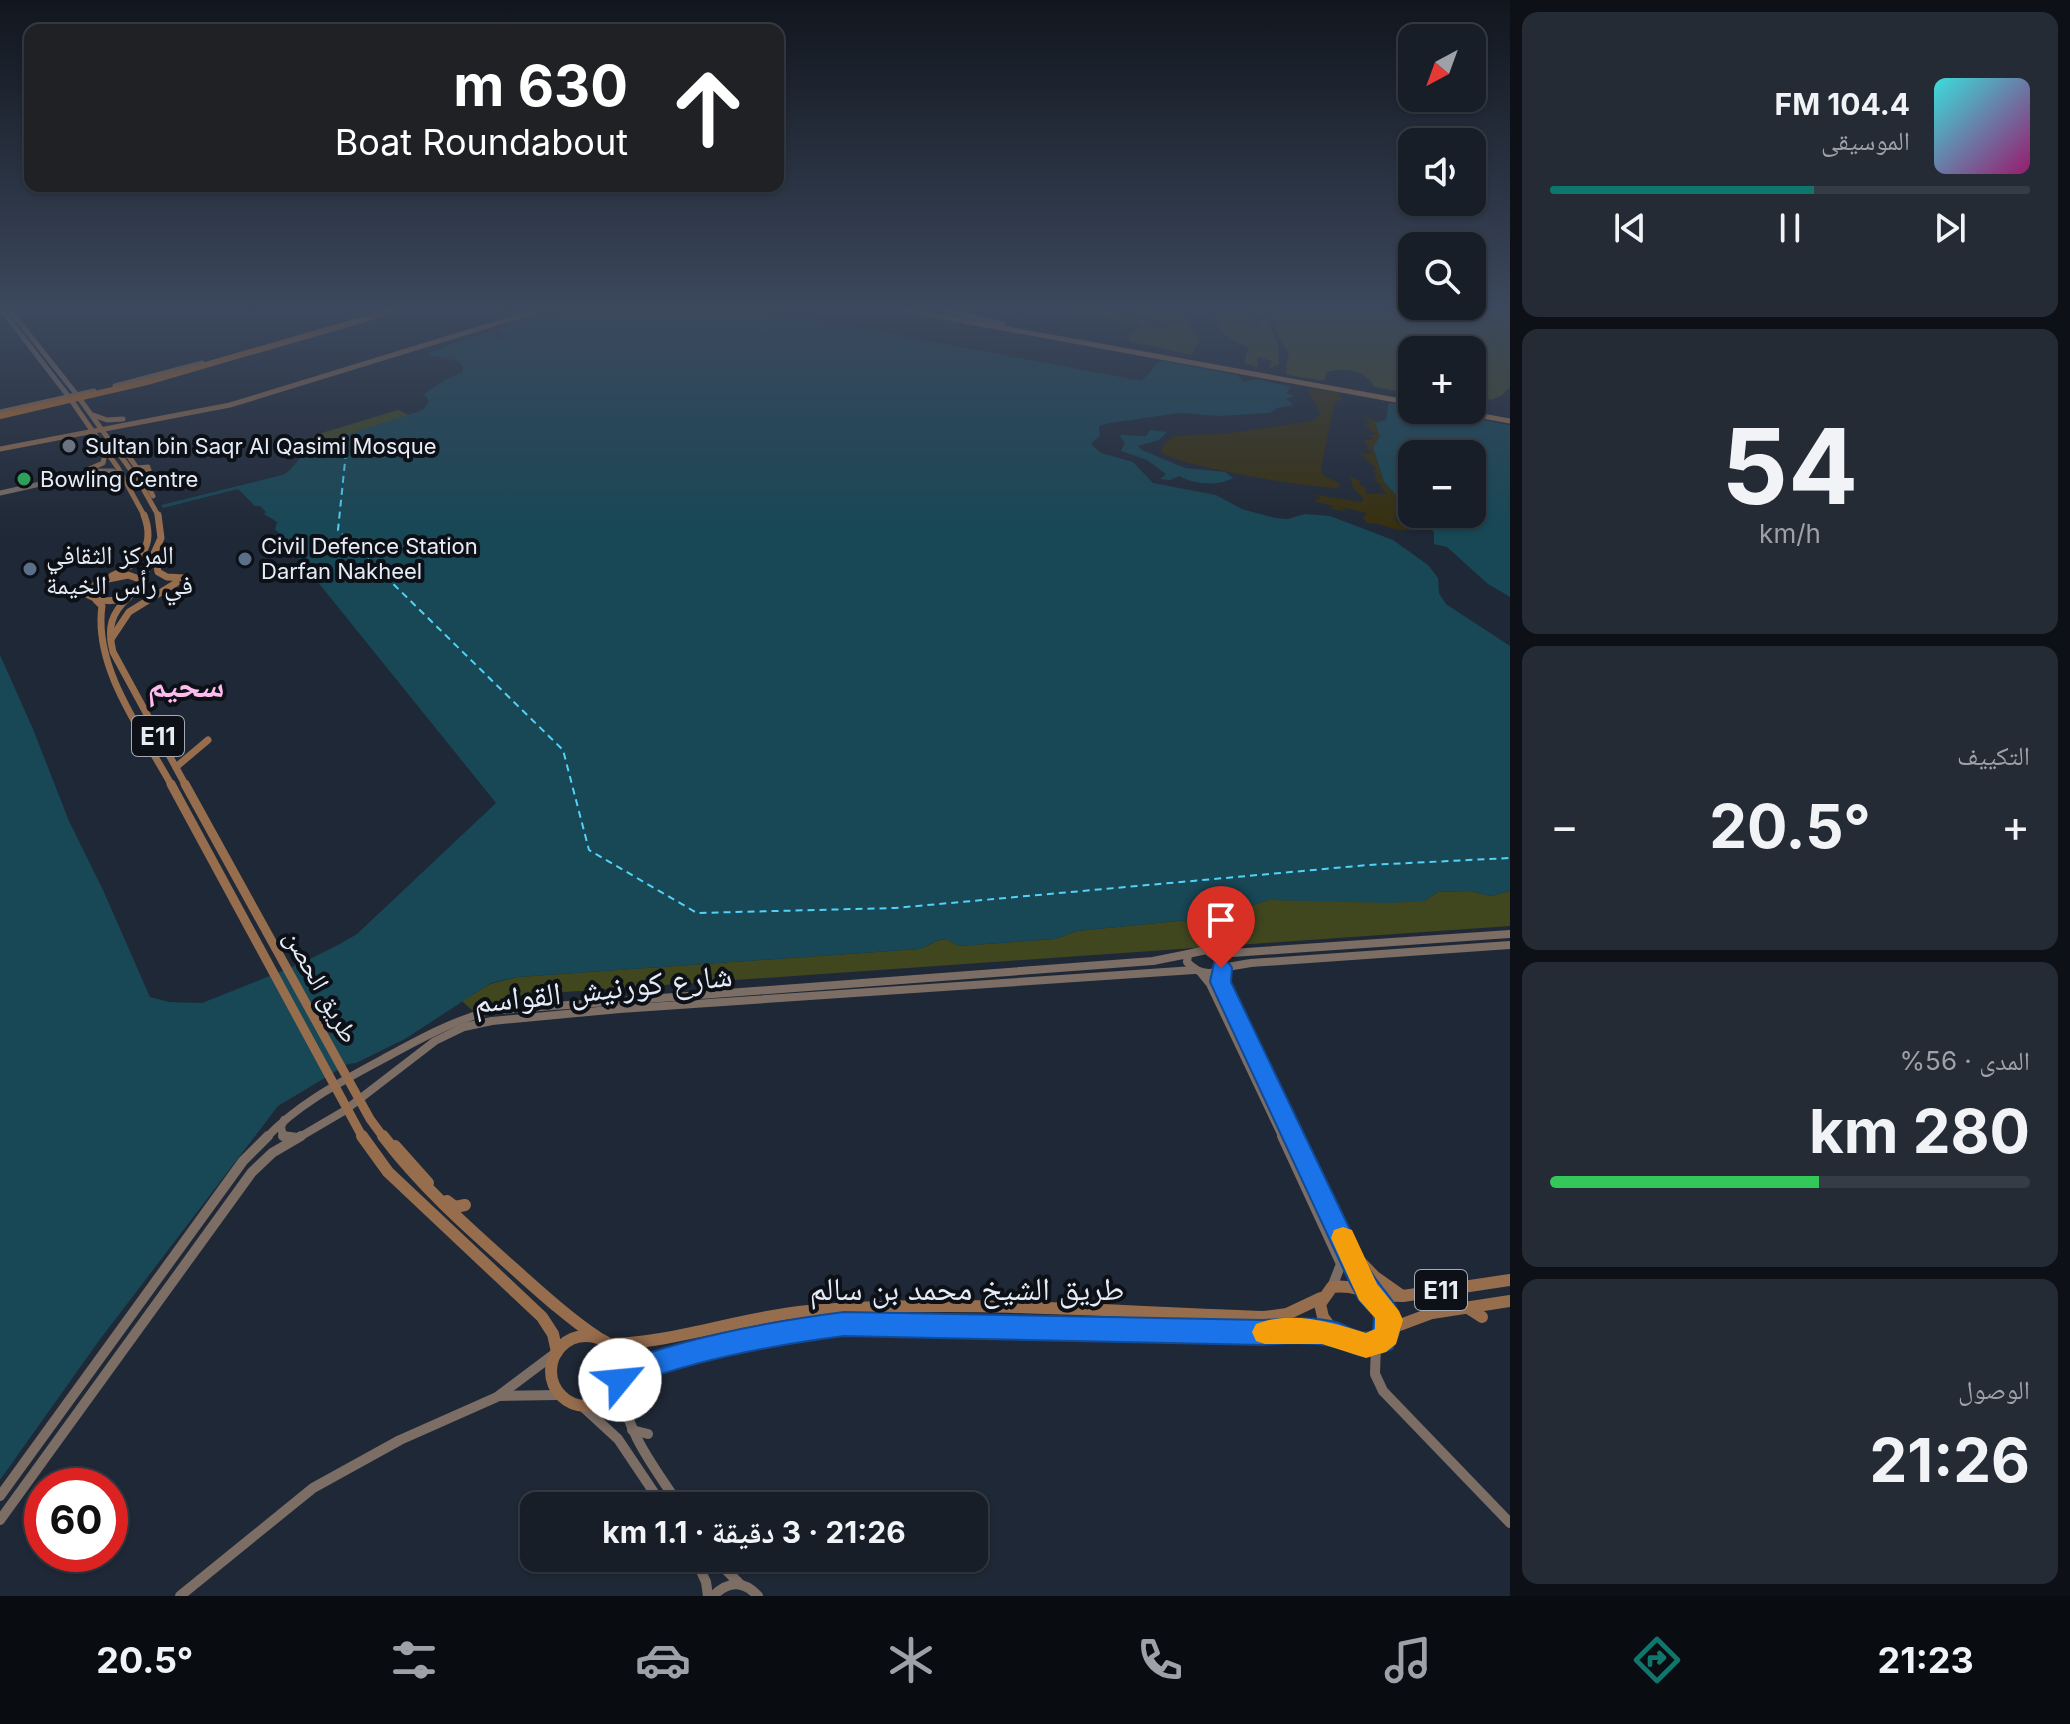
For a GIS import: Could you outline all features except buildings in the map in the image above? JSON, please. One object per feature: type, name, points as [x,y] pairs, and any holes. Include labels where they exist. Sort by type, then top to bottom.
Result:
[{"type":"highway","points":[[93,394],[128,384]]},
{"type":"highway","points":[[0,415],[130,384]]},
{"type":"main road","points":[[59,384],[146,513],[150,540],[137,562],[91,586],[88,595],[96,600],[111,601],[129,597]]},
{"type":"main road","points":[[69,384],[152,501],[162,526],[155,555],[142,573],[141,588],[111,618],[108,633],[111,648]]},
{"type":"main road","points":[[108,440],[117,428],[144,419],[284,384]]},
{"type":"main road","points":[[0,447],[89,428],[230,405],[297,384]]},
{"type":"main road","points":[[1319,384],[1398,399]]},
{"type":"main road","points":[[79,398],[93,394]]},
{"type":"main road","points":[[57,403],[93,394]]},
{"type":"main road","points":[[230,405],[228,403],[243,397]]},
{"type":"main road","points":[[57,403],[70,399]]},
{"type":"main road","points":[[1486,413],[1510,419]]},
{"type":"main road","points":[[91,414],[107,420],[144,419]]},
{"type":"main road","points":[[1486,415],[1510,419]]},
{"type":"main road","points":[[58,435],[78,425],[83,418]]},
{"type":"main road","points":[[58,435],[81,435],[99,443]]},
{"type":"main road","points":[[108,440],[120,444],[137,468],[149,469],[141,473],[151,490],[152,501]]},
{"type":"main road","points":[[87,470],[103,463],[105,452]]},
{"type":"main road","points":[[0,492],[15,488],[9,487],[113,464],[121,464],[141,485]]},
{"type":"main road","points":[[0,492],[98,471],[113,471],[121,476]]},
{"type":"main road","points":[[155,555],[158,572],[184,578]]},
{"type":"main road","points":[[112,576],[128,575],[142,580]]},
{"type":"main road","points":[[111,648],[114,630],[126,613],[148,597],[176,583]]},
{"type":"main road","name":"طريق الحصن","points":[[96,600],[102,606],[99,641],[112,675],[354,1125],[388,1172],[542,1317],[553,1334],[557,1352]]},
{"type":"main road","name":"طريق الحصن","points":[[111,648],[370,1119],[427,1190],[572,1320],[597,1337]]},
{"type":"main road","points":[[176,767],[208,740]]},
{"type":"main road","points":[[1216,954],[1510,934]]},
{"type":"main road","points":[[1220,970],[1251,963],[1510,945]]},
{"type":"main road","name":"شارع كورنيش القواسم","points":[[0,1496],[243,1161],[285,1118],[324,1091],[456,1020],[500,1009],[1153,961],[1200,949],[1216,954]]},
{"type":"main road","points":[[1188,954],[1187,962],[1210,984],[1335,1246],[1341,1264],[1332,1287],[1321,1298],[1322,1316],[1336,1335],[1356,1344],[1376,1344],[1389,1329],[1386,1311],[1370,1293],[1347,1248],[1220,982],[1221,961],[1216,954]]},
{"type":"main road","name":"شارع كورنيش القواسم","points":[[0,1520],[252,1172],[272,1153],[344,1111],[435,1041],[464,1027],[506,1019],[607,1010],[1220,970]]},
{"type":"main road","points":[[599,1017],[607,1010]]},
{"type":"main road","points":[[365,1068],[379,1071],[384,1079]]},
{"type":"main road","points":[[285,1118],[281,1133],[287,1138],[299,1138]]},
{"type":"main road","points":[[370,1119],[449,1203],[455,1207],[465,1205]]},
{"type":"main road","points":[[1347,1248],[1375,1277],[1403,1296]]},
{"type":"main road","name":"E11","points":[[1370,1293],[1403,1296],[1510,1280]]},
{"type":"main road","points":[[1332,1287],[1351,1286],[1370,1293]]},
{"type":"main road","name":"طريق الشيخ محمد بن سالم","points":[[611,1344],[663,1340],[803,1312],[956,1309],[1264,1317],[1287,1314],[1321,1298]]},
{"type":"main road","name":"E11","points":[[1389,1329],[1432,1313],[1510,1301]]},
{"type":"main road","points":[[1467,1308],[1482,1317]]},
{"type":"main road","name":"طريق الشيخ محمد بن سالم","points":[[621,1378],[656,1361],[735,1342],[844,1324],[1263,1332],[1304,1330],[1336,1335]]},
{"type":"main road","points":[[180,1596],[313,1488],[400,1440],[497,1397],[576,1339],[597,1337],[611,1344],[621,1357],[620,1403],[632,1430],[671,1492]]},
{"type":"main road","points":[[1376,1344],[1373,1365],[1376,1381],[1383,1391],[1510,1523]]},
{"type":"main road","points":[[557,1352],[552,1360],[550,1379],[558,1395]]},
{"type":"main road","points":[[581,1405],[604,1399],[621,1378]]},
{"type":"main road","points":[[497,1397],[558,1395],[581,1405],[607,1423],[620,1438],[654,1492]]},
{"type":"main road","points":[[632,1430],[648,1434]]},
{"type":"main road","points":[[701,1572],[711,1596],[721,1588],[739,1583]]},
{"type":"main road","points":[[728,1572],[758,1596]]},
{"type":"green space","points":[[1372,384],[1398,384],[1398,391],[1374,387]]},
{"type":"green space","points":[[1486,384],[1510,384],[1501,396],[1490,400],[1486,397]]},
{"type":"green space","points":[[398,410],[409,415],[319,444],[310,443],[315,435]]},
{"type":"green space","points":[[1470,891],[1491,896],[1510,891],[1510,926],[522,995],[476,1014],[462,1001],[490,984],[518,977],[919,949],[943,939],[958,946],[1055,939],[1077,931],[1218,917],[1268,900],[1424,901],[1438,892]]},
{"type":"sand","points":[[1311,388],[1338,392],[1342,400],[1335,402],[1321,467],[1322,474],[1340,484],[1339,488],[1275,481],[1219,470],[1160,452],[1174,436],[1230,433],[1312,421],[1321,414],[1308,392]]},
{"type":"sand","points":[[1364,417],[1377,421],[1380,436],[1373,447],[1384,482],[1398,497],[1398,518],[1393,518],[1398,522],[1398,528],[1409,530],[1367,523],[1363,518],[1367,513],[1341,507],[1347,511],[1331,509],[1333,506],[1313,501],[1321,498],[1312,494],[1362,502],[1363,498],[1353,488],[1350,477],[1361,481],[1359,484],[1365,487],[1366,494],[1387,493],[1380,487],[1382,485],[1374,481],[1378,480],[1372,470],[1376,468],[1359,453],[1370,454],[1363,440],[1371,440],[1373,438],[1368,435],[1377,434],[1363,425],[1370,424]]},
{"type":"water","points":[[438,384],[1280,384],[1291,387],[1287,393],[1294,396],[1286,399],[1294,405],[1277,408],[1270,413],[1219,416],[1180,413],[1109,423],[1099,426],[1100,436],[1091,444],[1101,453],[1133,462],[1153,483],[1216,495],[1242,509],[1275,518],[1288,519],[1305,514],[1330,516],[1393,540],[1428,565],[1438,578],[1439,593],[1446,604],[1510,646],[1510,891],[1491,896],[1470,891],[1438,892],[1424,901],[1390,903],[1268,900],[1218,917],[1077,931],[1055,939],[958,946],[942,939],[919,949],[518,977],[491,983],[405,1039],[348,1064],[278,1106],[98,1342],[0,1480],[0,655],[69,821],[150,997],[169,1002],[202,1003],[302,963],[357,934],[496,803],[275,529],[277,522],[264,514],[266,512],[260,506],[255,506],[238,489],[163,508],[161,505],[282,475],[311,447],[355,452],[319,444],[423,410],[429,401],[424,394]]},
{"type":"water","points":[[1389,403],[1398,405],[1398,424],[1486,424],[1486,421],[1510,425],[1510,597],[1488,584],[1447,547],[1434,544],[1434,532],[1430,528],[1486,528],[1486,440],[1398,440],[1398,497],[1384,482],[1373,447],[1380,436],[1375,423],[1386,420]]},
{"type":"water","points":[[1150,430],[1167,432],[1159,440],[1138,446],[1142,450],[1185,468],[1225,472],[1233,478],[1213,483],[1198,483],[1179,476],[1170,480],[1160,479],[1166,474],[1147,460],[1121,451],[1125,443],[1119,435],[1146,436]]},
{"type":"ferry route","points":[[346,452],[338,530],[563,750],[589,850],[697,913],[895,908],[1368,865],[1510,858]]},
{"type":"slow traffic","points":[[1265,1332],[1322,1331],[1348,1342],[1366,1345],[1376,1344],[1387,1335],[1389,1320],[1386,1311],[1368,1292],[1343,1238]]},
{"type":"place","name":"Sultan bin Saqr Al Qasimi Mosque","points":[[69,446]]},
{"type":"place","name":"Bowling Centre","points":[[24,479]]},
{"type":"place","name":"Civil Defence Station Darfan Nakheel","points":[[245,559]]},
{"type":"place","name":"المركز الثقافي في رأس الخيمة","points":[[30,569]]},
{"type":"district","name":"سحيم","points":[[186,684]]},
{"type":"route","points":[[620,1380],[622,1375],[666,1359],[788,1331],[844,1324],[1263,1332],[1304,1330],[1322,1331],[1356,1344],[1376,1344],[1382,1340],[1389,1329],[1386,1311],[1368,1292],[1358,1273],[1220,982],[1221,968]]}]
